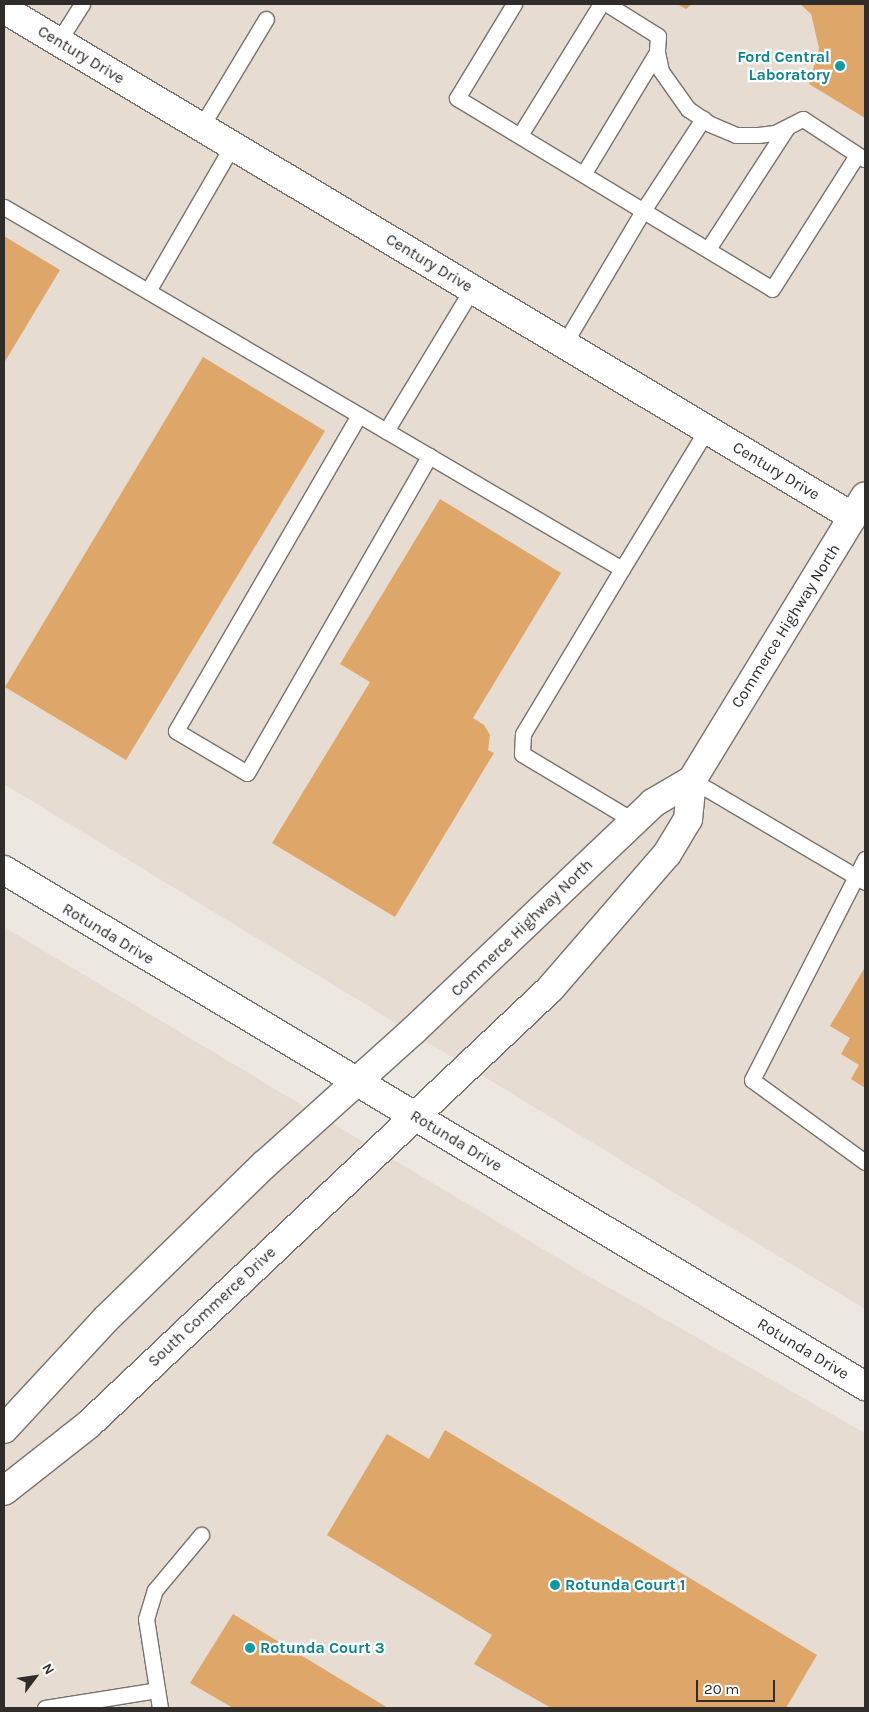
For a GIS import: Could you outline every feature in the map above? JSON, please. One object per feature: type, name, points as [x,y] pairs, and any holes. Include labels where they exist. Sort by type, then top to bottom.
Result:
[{"type":"street","name":"Century Drive","points":[[4,9],[707,429],[859,507]]},
{"type":"street","name":"Commerce Highway North","points":[[414,1116],[550,989],[668,854],[688,819],[692,780],[859,507]]},
{"type":"street","name":"Commerce Highway North","points":[[357,1082],[653,803],[692,780]]},
{"type":"street","points":[[4,863],[46,896]]},
{"type":"street","name":"Rotunda Drive","points":[[4,870],[865,1386]]},
{"type":"street","name":"Rotunda Drive","points":[[4,878],[46,896]]},
{"type":"street","points":[[4,1429],[106,1319],[264,1166],[357,1082]]},
{"type":"street","name":"South Commerce Drive","points":[[4,1491],[88,1424],[414,1116]]},
{"type":"lane","points":[[58,42],[82,4]]},
{"type":"lane","points":[[514,4],[457,98],[644,209],[772,288],[861,158],[804,119],[775,134],[736,135],[703,119],[672,90],[661,71],[657,52],[658,36],[607,4]]},
{"type":"lane","points":[[520,135],[601,4]]},
{"type":"lane","points":[[201,127],[266,19]]},
{"type":"lane","points":[[584,173],[657,52]]},
{"type":"lane","points":[[564,344],[644,209],[703,119]]},
{"type":"lane","points":[[708,249],[786,129]]},
{"type":"lane","points":[[148,291],[232,146]]},
{"type":"lane","points":[[4,207],[622,569]]},
{"type":"lane","points":[[386,431],[472,289]]},
{"type":"lane","points":[[359,415],[176,731],[248,773],[429,456]]},
{"type":"lane","points":[[634,821],[522,754],[523,734],[707,429]]},
{"type":"lane","points":[[692,780],[860,879]]},
{"type":"lane","points":[[865,858],[860,879],[752,1080],[865,1162]]},
{"type":"lane","points":[[160,1708],[146,1619],[155,1590],[201,1535]]},
{"type":"lane","points":[[45,1708],[157,1690]]},
{"type":"shaded area","points":[[4,4],[865,4],[865,1309],[4,784]]},
{"type":"shaded area","points":[[4,927],[578,1270],[865,1433],[865,1708],[4,1708]]},
{"type":"building","points":[[677,4],[692,4],[686,9]]},
{"type":"building","name":"Ford Central Laboratory","points":[[800,4],[865,4],[865,118],[809,84],[819,48],[811,14]]},
{"type":"building","points":[[4,236],[60,270],[4,363]]},
{"type":"building","points":[[203,357],[325,431],[126,760],[5,687]]},
{"type":"building","points":[[440,499],[561,573],[473,718],[484,725],[490,735],[488,750],[494,753],[395,917],[272,843],[370,682],[340,664]]},
{"type":"building","points":[[865,967],[865,1088],[851,1079],[859,1065],[841,1054],[850,1038],[830,1026]]},
{"type":"building","name":"Rotunda Court 1","points":[[445,1430],[817,1655],[786,1708],[551,1708],[474,1664],[492,1635],[327,1535],[387,1434],[429,1459]]},
{"type":"building","name":"Rotunda Court 3","points":[[233,1614],[388,1708],[233,1708],[190,1683]]},
{"type":"place","name":"Ford Central Laboratory","points":[[840,66]]},
{"type":"place","name":"Rotunda Court 1","points":[[555,1585]]},
{"type":"place","name":"Rotunda Court 3","points":[[250,1648]]}]
